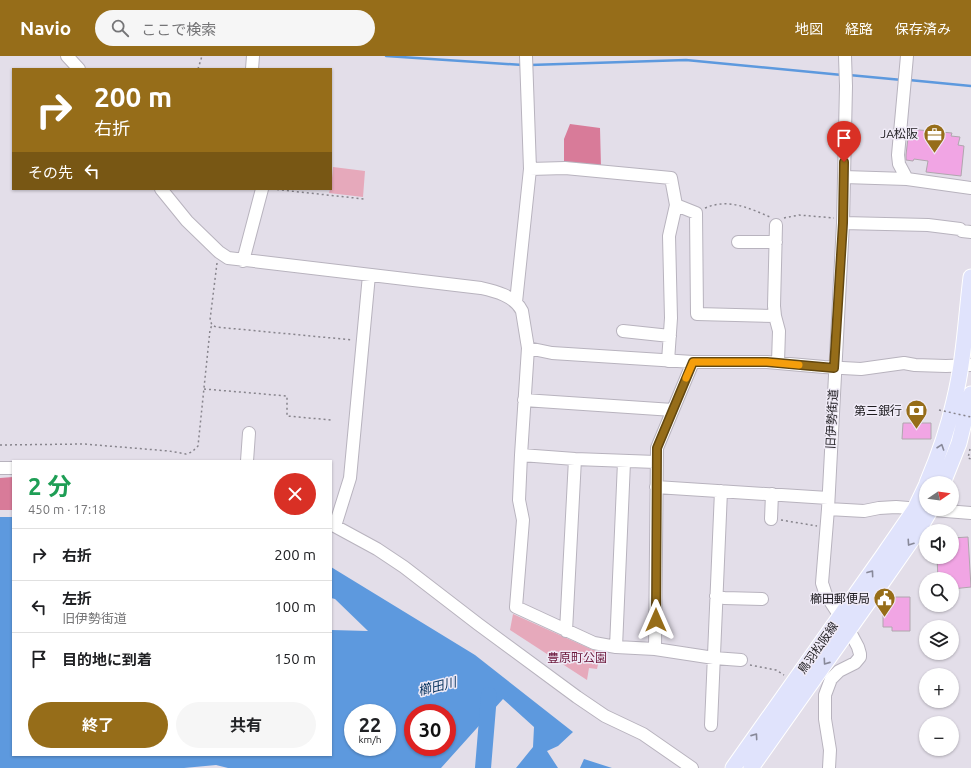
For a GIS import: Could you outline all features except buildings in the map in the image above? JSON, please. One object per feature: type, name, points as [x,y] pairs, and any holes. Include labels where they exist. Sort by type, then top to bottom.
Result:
[{"type":"main road","points":[[930,476],[943,440],[966,366],[971,277]]},
{"type":"main road","points":[[946,476],[958,443],[971,394]]},
{"type":"main road","name":"鳥羽松阪線","points":[[733,768],[915,508],[919,500]]},
{"type":"main road","name":"鳥羽松阪線","points":[[751,768],[914,537],[927,516]]},
{"type":"street","points":[[67,56],[78,68]]},
{"type":"street","points":[[252,68],[253,56]]},
{"type":"street","points":[[906,179],[899,164],[898,155],[907,56]]},
{"type":"street","name":"旧伊勢街道","points":[[829,768],[830,750],[825,720],[825,694],[831,679],[839,671],[855,663],[860,657],[858,647],[849,630],[826,595],[822,583],[828,503],[843,221],[846,86],[845,60]]},
{"type":"street","points":[[516,302],[530,169],[526,62]]},
{"type":"street","points":[[530,169],[565,168],[671,178],[676,205],[669,236],[670,336],[668,361]]},
{"type":"street","points":[[844,177],[906,179],[971,188]]},
{"type":"street","points":[[161,190],[187,221],[219,252],[228,258],[243,261],[481,288],[494,291],[516,302],[522,311],[528,348],[521,455],[520,500],[523,520],[516,607],[594,643],[616,647],[656,649],[714,658],[741,660]]},
{"type":"street","points":[[243,261],[262,190]]},
{"type":"street","points":[[676,205],[696,213],[697,314],[775,316]]},
{"type":"street","points":[[776,220],[775,316],[779,331],[778,362]]},
{"type":"street","points":[[843,221],[928,225],[971,232]]},
{"type":"street","points":[[738,242],[776,242]]},
{"type":"street","points":[[369,275],[350,478],[348,489],[333,525],[377,549],[404,567],[582,701],[605,716],[643,734],[692,768]]},
{"type":"street","points":[[623,331],[670,336]]},
{"type":"street","points":[[528,348],[552,353],[668,361],[778,362],[834,368],[861,369],[904,363],[915,365],[966,366]]},
{"type":"street","points":[[656,649],[657,448],[693,362]]},
{"type":"street","points":[[524,400],[672,410]]},
{"type":"street","points":[[247,460],[249,433]]},
{"type":"street","points":[[521,455],[624,462],[656,462]]},
{"type":"street","points":[[566,631],[575,459]]},
{"type":"street","points":[[616,647],[624,462]]},
{"type":"street","points":[[0,468],[12,468]]},
{"type":"street","points":[[656,487],[772,494],[828,503],[864,511],[889,507],[919,508]]},
{"type":"street","points":[[711,725],[721,491]]},
{"type":"street","points":[[771,519],[772,494]]},
{"type":"street","points":[[959,512],[971,513]]},
{"type":"street","points":[[716,596],[724,598],[762,599]]},
{"type":"path","points":[[198,68],[202,56]]},
{"type":"path","points":[[281,190],[364,199]]},
{"type":"path","points":[[696,213],[714,204],[723,203],[743,207],[776,220],[799,215],[843,221]]},
{"type":"path","points":[[0,445],[84,444],[169,451],[186,454],[192,452],[198,446],[210,330],[212,325],[210,320],[219,252]]},
{"type":"path","points":[[212,325],[216,327],[354,340],[363,345]]},
{"type":"path","points":[[204,389],[287,396],[287,416],[331,420]]},
{"type":"path","points":[[939,410],[971,418]]},
{"type":"path","points":[[971,446],[968,458],[971,459]]},
{"type":"path","points":[[771,519],[826,527]]},
{"type":"path","points":[[741,660],[742,664],[776,670],[788,677]]},
{"type":"green space","points":[[333,167],[365,171],[363,197],[329,193],[330,190],[332,190]]},
{"type":"green space","name":"豊原町公園","points":[[513,614],[593,650],[601,651],[597,669],[589,668],[587,680],[510,630]]},
{"type":"shaded area","points":[[570,124],[600,128],[601,167],[564,164],[564,139]]},
{"type":"shaded area","points":[[12,477],[12,510],[0,510],[0,478]]},
{"type":"water","points":[[0,517],[12,517],[12,756],[332,756],[332,630],[368,631],[335,599],[332,598],[332,568],[475,655],[573,732],[558,746],[547,751],[558,768],[516,768],[533,747],[534,727],[503,699],[456,751],[456,704],[404,704],[404,756],[452,756],[441,768],[228,768],[216,765],[184,768],[0,768]]},
{"type":"water","points":[[584,759],[612,768],[580,768]]},
{"type":"waterway","points":[[386,56],[523,65]]},
{"type":"waterway","points":[[530,65],[686,60],[842,75]]},
{"type":"waterway","points":[[849,75],[902,80]]},
{"type":"waterway","points":[[909,80],[971,86]]},
{"type":"waterway","name":"櫛田川","points":[[483,768],[489,695]]},
{"type":"slow traffic","points":[[686,378],[693,362],[778,362],[799,365]]},
{"type":"place","name":"JA松阪","points":[[934,154]]},
{"type":"place","name":"第三銀行","points":[[917,430]]},
{"type":"place","name":"櫛田郵便局","points":[[885,618]]},
{"type":"route","points":[[656,620],[657,448],[693,362],[778,362],[834,368],[843,223],[844,162]]}]
